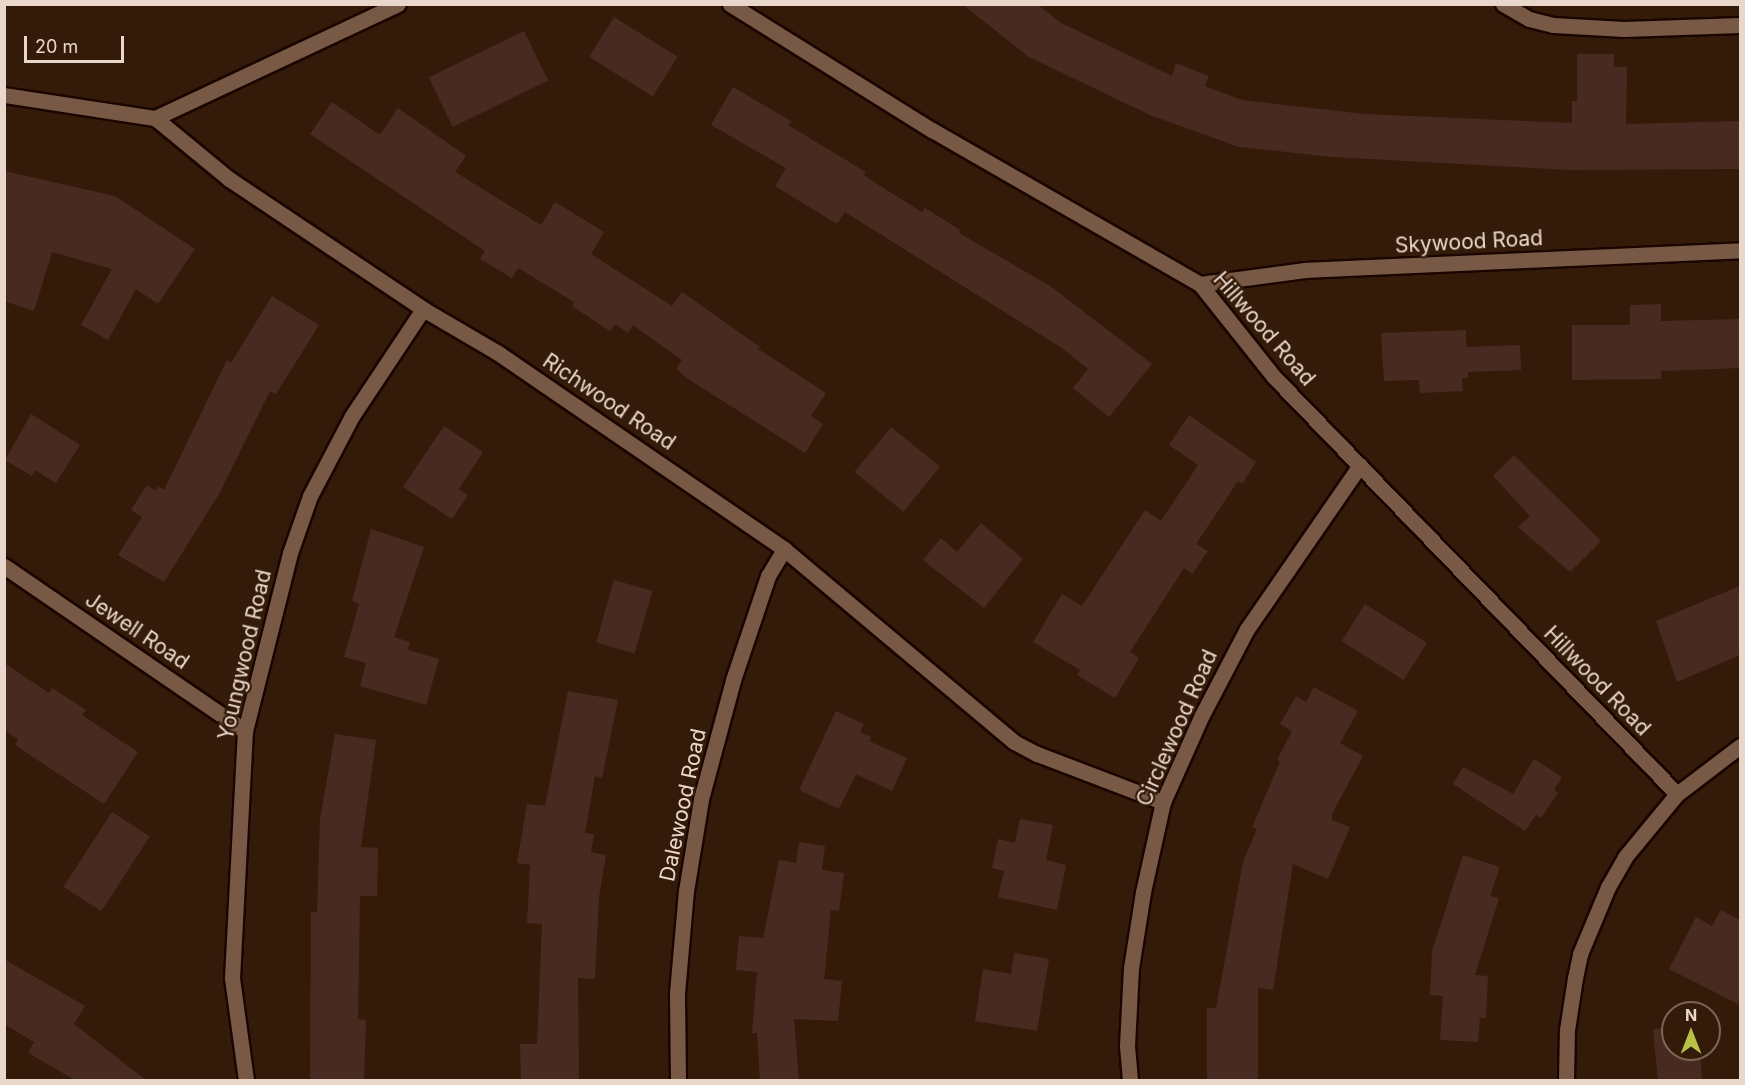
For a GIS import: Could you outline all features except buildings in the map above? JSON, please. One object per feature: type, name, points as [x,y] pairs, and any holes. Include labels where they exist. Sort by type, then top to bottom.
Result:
[{"type":"street","points":[[4,94],[155,118],[398,4]]},
{"type":"street","name":"Hillwood Road","points":[[730,4],[932,130],[1200,284],[1274,377],[1677,794]]},
{"type":"street","points":[[1503,4],[1529,19],[1553,25],[1624,29],[1740,24]]},
{"type":"street","name":"Richwood Road","points":[[155,118],[229,179],[423,309],[498,353],[784,549],[1014,742],[1163,802]]},
{"type":"street","name":"Skywood Road","points":[[1200,284],[1305,270],[1740,250]]},
{"type":"street","name":"Youngwood Road","points":[[246,1080],[232,978],[245,731],[290,553],[310,496],[352,416],[423,309]]},
{"type":"street","name":"Circlewood Road","points":[[1130,1080],[1127,1046],[1131,968],[1143,892],[1163,802],[1202,715],[1247,629],[1360,465]]},
{"type":"street","name":"Dalewood Road","points":[[678,1080],[677,993],[686,891],[698,817],[733,680],[764,586],[784,549]]},
{"type":"street","name":"Jewell Road","points":[[4,566],[245,731]]},
{"type":"street","points":[[1566,1080],[1570,1002],[1588,934],[1625,857],[1677,794],[1740,746]]}]
